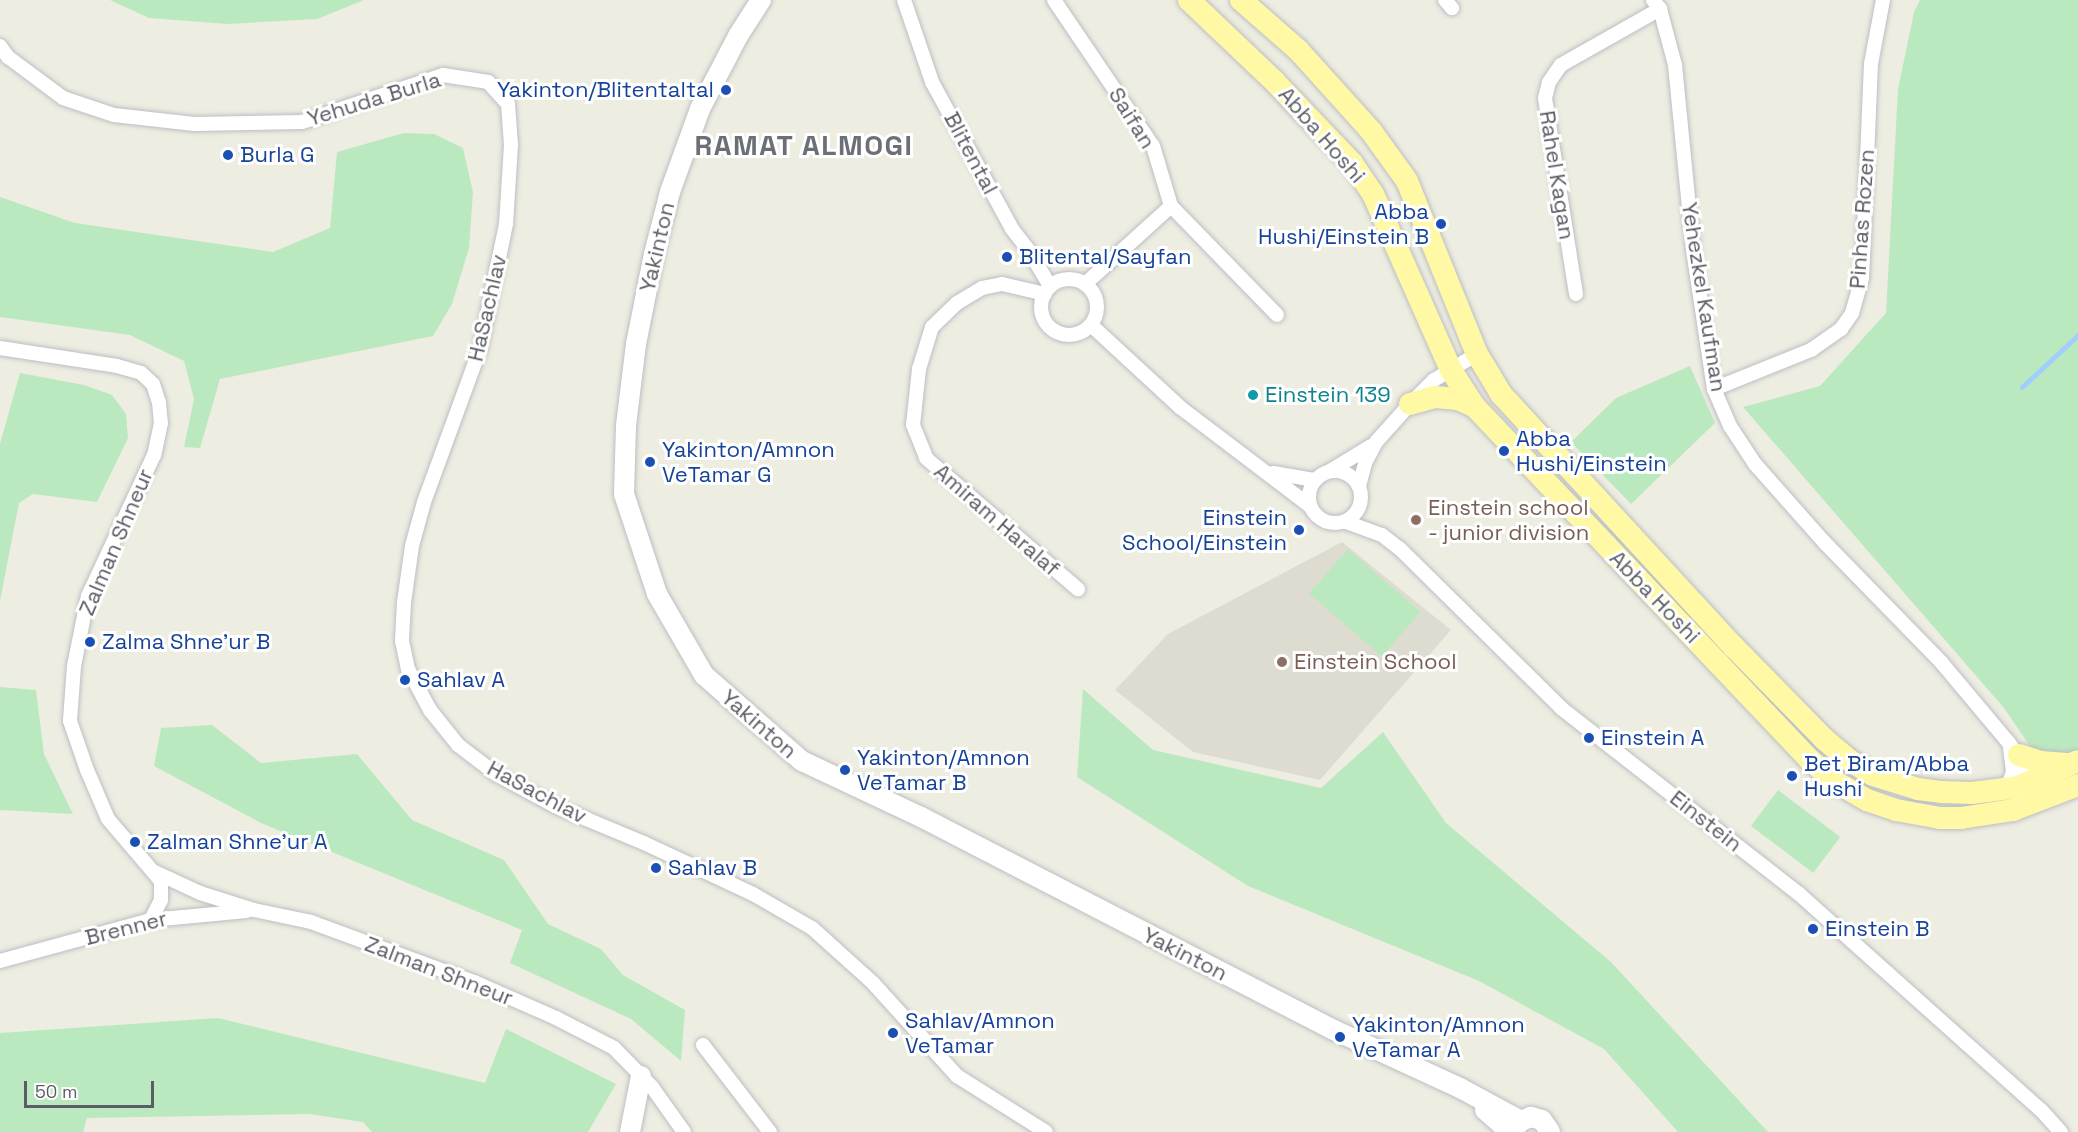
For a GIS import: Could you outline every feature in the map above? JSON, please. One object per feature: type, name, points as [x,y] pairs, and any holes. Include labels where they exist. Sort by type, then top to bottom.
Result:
[{"type":"main road","name":"Abba Hoshi","points":[[1189,0],[1274,81],[1352,163],[1373,194],[1451,370],[1474,406],[1809,759],[1834,781],[1867,800],[1918,815],[1961,818],[2001,813],[2040,801],[2076,770]]},
{"type":"main road","name":"Abba Hoshi","points":[[1241,0],[1299,51],[1371,131],[1407,181],[1476,354],[1501,394],[1734,647],[1824,739],[1849,760],[1873,775],[1918,789],[1972,793],[2001,790],[2076,770]]},
{"type":"main road","points":[[1262,0],[1275,14],[1299,51]]},
{"type":"main road","points":[[1410,404],[1435,397],[1458,399],[1474,406]]},
{"type":"main road","points":[[2014,749],[2040,762],[2076,770]]},
{"type":"street","name":"Yakinton","points":[[761,0],[738,36],[700,109],[670,192],[654,254],[636,344],[626,426],[624,494],[657,594],[704,675],[802,761],[921,818],[1334,1030],[1460,1088],[1515,1128],[1537,1118],[1546,1124],[1550,1132]]},
{"type":"street","name":"Blitental","points":[[898,0],[906,6],[932,82],[1012,229],[1029,251],[1048,290]]},
{"type":"street","name":"Saifan","points":[[1054,0],[1153,146],[1171,206],[1277,315]]},
{"type":"street","name":"Pinhas Rozen","points":[[1714,389],[1810,350],[1841,329],[1852,313],[1862,278],[1871,64],[1883,0]]},
{"type":"street","name":"Yehezkel Kaufman","points":[[1657,5],[1676,65],[1693,249],[1714,389],[1730,426],[1755,464],[1825,543],[1941,662],[2014,749],[2025,767],[2027,784]]},
{"type":"street","name":"Rahel Kagan","points":[[1576,294],[1545,98],[1549,82],[1561,65],[1657,5]]},
{"type":"street","name":"Yehuda Burla","points":[[0,45],[8,57],[63,98],[114,115],[194,124],[302,122],[443,75],[488,82],[508,104]]},
{"type":"street","name":"HaSachlav","points":[[508,104],[511,145],[506,224],[480,349],[424,502],[412,546],[404,602],[402,641],[408,669],[430,710],[458,745],[496,774],[555,806],[645,843],[753,894],[812,928],[873,982],[957,1076],[1046,1132]]},
{"type":"street","points":[[1085,284],[1171,206]]},
{"type":"street","points":[[1067,280],[1085,284],[1096,299],[1097,308],[1090,325],[1075,334],[1057,333],[1050,327],[1041,311],[1048,290],[1067,280]]},
{"type":"street","name":"Amiram Haralaf","points":[[1048,290],[1002,284],[982,288],[957,303],[932,327],[919,369],[913,425],[926,458],[1078,589]]},
{"type":"street","points":[[1090,325],[1181,408],[1309,505],[1320,520],[1328,523],[1346,522],[1358,510],[1361,494],[1359,486],[1365,463],[1376,442],[1434,380],[1476,354]]},
{"type":"street","name":"Zalman Shneur","points":[[0,348],[117,366],[141,373],[153,384],[159,402],[161,423],[154,455],[88,596],[74,666],[70,721],[87,770],[108,819],[155,872],[200,893],[254,910],[311,922],[474,982],[556,1018],[614,1048],[641,1076],[684,1132]]},
{"type":"street","points":[[1309,505],[1310,487],[1315,480],[1376,442]]},
{"type":"street","points":[[1260,468],[1290,478],[1315,480]]},
{"type":"street","points":[[1330,471],[1347,474],[1359,486]]},
{"type":"street","name":"Einstein","points":[[1346,522],[1382,535],[1400,549],[1562,708],[1798,893],[2032,1102],[2061,1132]]},
{"type":"street","points":[[2001,790],[2009,783],[2013,772],[2014,749]]},
{"type":"street","points":[[2001,813],[2017,800],[2027,784]]},
{"type":"street","points":[[151,920],[158,910],[162,891],[155,872]]},
{"type":"street","name":"Brenner","points":[[0,961],[151,920],[254,910]]},
{"type":"street","points":[[703,1045],[770,1132]]},
{"type":"street","points":[[630,1132],[641,1076]]},
{"type":"shaded area","name":"Einstein School","points":[[1342,542],[1451,630],[1320,780],[1193,752],[1115,690],[1168,634]]},
{"type":"green space","points":[[110,0],[364,0],[317,19],[228,24],[149,18]]},
{"type":"green space","points":[[1920,0],[2078,0],[2078,749],[2065,759],[2038,758],[2004,708],[1743,407],[1820,386],[1886,313],[1898,89],[1914,12]]},
{"type":"green space","points":[[404,133],[434,134],[463,148],[473,192],[469,248],[452,304],[433,336],[220,379],[200,448],[184,447],[194,399],[184,361],[130,335],[0,317],[0,197],[75,223],[273,252],[330,228],[337,152]]},
{"type":"green space","points":[[1690,366],[1715,423],[1631,504],[1571,442],[1616,398]]},
{"type":"green space","points":[[20,373],[84,385],[112,395],[126,414],[128,438],[97,502],[33,494],[19,503],[0,601],[0,444]]},
{"type":"green space","points":[[1348,549],[1420,612],[1382,657],[1309,594]]},
{"type":"green space","points":[[0,687],[36,690],[44,754],[73,814],[0,810]]},
{"type":"green space","points":[[1083,689],[1153,750],[1321,788],[1383,732],[1446,823],[1611,962],[1768,1132],[1678,1132],[1604,1049],[1479,981],[1248,886],[1077,777]]},
{"type":"green space","points":[[212,725],[261,763],[357,754],[412,820],[504,860],[548,924],[601,949],[623,975],[685,1010],[681,1061],[631,1019],[510,963],[522,930],[261,823],[154,766],[161,728]]},
{"type":"green space","points":[[1778,790],[1840,837],[1813,873],[1751,826]]},
{"type":"green space","points":[[218,1018],[485,1083],[506,1029],[616,1084],[588,1132],[372,1132],[363,1122],[309,1114],[87,1118],[83,1132],[0,1132],[0,1033]]},
{"type":"waterway","points":[[2022,387],[2078,335]]},
{"type":"place","name":"Yakinton/Blitentaltal","points":[[726,90]]},
{"type":"place","name":"Burla G","points":[[228,155]]},
{"type":"place","name":"Abba Hushi/Einstein B","points":[[1441,224]]},
{"type":"place","name":"Blitental/Sayfan","points":[[1007,257]]},
{"type":"place","name":"Einstein 139","points":[[1253,395]]},
{"type":"place","name":"Abba Hushi/Einstein","points":[[1504,451]]},
{"type":"place","name":"Yakinton/Amnon VeTamar G","points":[[650,462]]},
{"type":"place","name":"Einstein school - junior division","points":[[1416,520]]},
{"type":"place","name":"Einstein School/Einstein","points":[[1299,530]]},
{"type":"place","name":"Zalma Shne'ur B","points":[[90,642]]},
{"type":"place","name":"Einstein School","points":[[1282,662]]},
{"type":"place","name":"Sahlav A","points":[[405,680]]},
{"type":"place","name":"Einstein A","points":[[1589,738]]},
{"type":"place","name":"Yakinton/Amnon VeTamar B","points":[[845,770]]},
{"type":"place","name":"Bet Biram/Abba Hushi","points":[[1792,776]]},
{"type":"place","name":"Zalman Shne'ur A","points":[[135,842]]},
{"type":"place","name":"Sahlav B","points":[[656,868]]},
{"type":"place","name":"Einstein B","points":[[1813,929]]},
{"type":"place","name":"Sahlav/Amnon VeTamar","points":[[893,1033]]},
{"type":"place","name":"Yakinton/Amnon VeTamar A","points":[[1340,1037]]},
{"type":"district","name":"RAMAT ALMOGI","points":[[804,145]]}]
